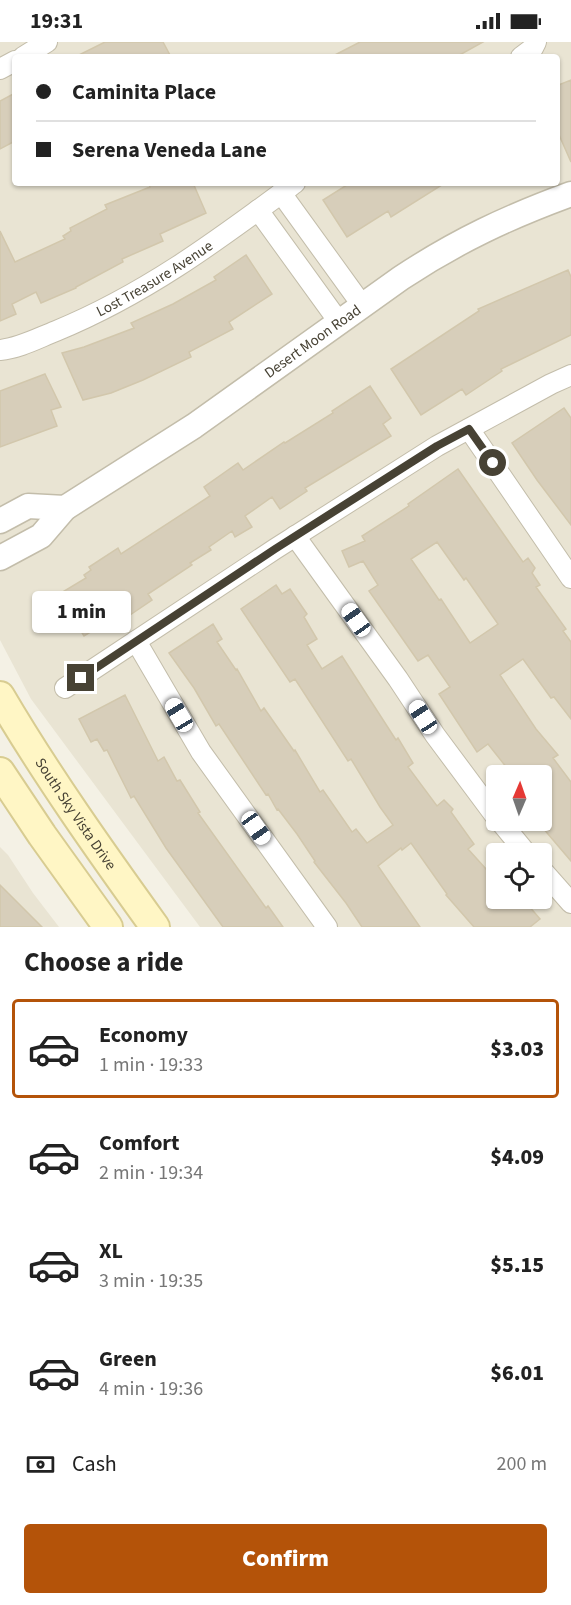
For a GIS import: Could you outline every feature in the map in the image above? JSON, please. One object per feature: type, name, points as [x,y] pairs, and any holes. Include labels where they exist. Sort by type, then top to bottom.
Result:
[{"type":"main road","name":"South Sky Vista Drive","points":[[0,696],[51,777],[155,927]]},
{"type":"main road","points":[[0,772],[108,927]]},
{"type":"street","points":[[28,54],[47,42]]},
{"type":"street","points":[[525,54],[533,48],[536,42]]},
{"type":"street","points":[[288,188],[362,305]]},
{"type":"street","name":"Lost Treasure Avenue","points":[[0,350],[10,349],[63,328],[157,280],[217,241],[288,188]]},
{"type":"street","name":"Desert Moon Road","points":[[0,558],[41,536],[65,508],[194,426],[401,278],[454,245],[507,219],[571,194]]},
{"type":"street","points":[[258,210],[339,322]]},
{"type":"street","points":[[65,688],[295,536],[437,446],[571,375]]},
{"type":"street","points":[[469,429],[571,578]]},
{"type":"street","points":[[0,521],[28,507],[65,508]]},
{"type":"street","points":[[295,536],[486,804]]},
{"type":"street","points":[[135,641],[201,752],[327,927]]},
{"type":"street","points":[[508,831],[518,843]]},
{"type":"street","points":[[552,881],[571,903]]},
{"type":"shaded area","points":[[0,42],[571,42],[571,927],[200,927],[31,699],[0,640]]},
{"type":"shaded area","points":[[0,847],[8,855],[59,927],[0,927]]},
{"type":"building","points":[[105,42],[163,42],[169,54],[81,54]]},
{"type":"building","points":[[360,42],[483,42],[461,54],[337,54]]},
{"type":"building","points":[[571,80],[571,162],[560,137],[560,84]]},
{"type":"building","points":[[12,95],[12,143],[0,149],[0,101]]},
{"type":"building","points":[[194,186],[206,213],[160,234],[163,241],[122,259],[123,262],[76,288],[41,303],[36,292],[12,304],[16,314],[0,321],[0,231],[15,262],[65,239],[63,236],[71,231],[70,228],[107,209],[105,205],[150,187]]},
{"type":"building","points":[[345,186],[440,186],[391,217],[388,211],[347,237],[323,200]]},
{"type":"building","points":[[246,255],[272,294],[229,322],[233,329],[189,352],[191,357],[143,380],[111,393],[83,400],[62,353],[134,328],[131,323],[173,304],[216,280],[214,277]]},
{"type":"building","points":[[568,270],[571,277],[571,335],[501,369],[502,371],[466,395],[462,389],[421,415],[391,369],[479,311],[478,309]]},
{"type":"building","points":[[45,374],[61,407],[51,410],[57,426],[0,447],[0,391]]},
{"type":"building","points":[[370,386],[391,418],[383,424],[391,436],[305,488],[307,491],[280,509],[272,497],[245,516],[252,527],[235,537],[232,531],[209,547],[211,550],[190,563],[192,565],[148,594],[152,600],[130,615],[127,610],[84,636],[74,620],[64,627],[57,615],[50,619],[41,605],[86,578],[84,575],[91,570],[89,567],[118,548],[121,554],[210,496],[204,487],[238,463],[243,470],[333,413],[332,411]]},
{"type":"building","points":[[564,408],[571,418],[571,525],[512,443]]},
{"type":"building","points":[[458,469],[523,562],[528,558],[535,568],[532,573],[540,585],[536,587],[566,629],[563,631],[571,642],[571,719],[554,697],[551,698],[523,659],[500,675],[536,729],[558,755],[553,758],[571,782],[571,861],[545,831],[552,831],[552,765],[505,765],[488,744],[477,752],[439,694],[450,687],[428,655],[418,661],[369,591],[378,585],[363,561],[349,567],[342,551],[365,541],[362,536],[409,506],[408,504]],"holes":[[[437,542],[464,580],[466,578],[498,624],[470,643],[411,559]]]},
{"type":"building","points":[[276,585],[282,594],[290,589],[307,614],[304,617],[317,639],[307,645],[322,669],[342,656],[413,763],[408,767],[437,806],[444,800],[453,809],[451,812],[474,844],[468,849],[486,869],[486,909],[531,909],[540,919],[530,927],[474,927],[446,895],[411,843],[378,866],[420,927],[362,927],[314,862],[297,834],[277,810],[268,794],[266,795],[219,724],[216,726],[194,688],[169,653],[213,624],[222,639],[217,642],[237,669],[261,711],[264,708],[295,750],[320,792],[323,790],[352,832],[356,829],[367,843],[393,825],[351,759],[348,761],[295,679],[290,682],[241,609]]},
{"type":"building","points":[[125,695],[158,761],[164,757],[177,781],[180,780],[200,812],[198,813],[266,908],[268,906],[283,927],[223,927],[166,848],[134,796],[131,798],[107,750],[104,751],[97,739],[91,742],[79,719]]},
{"type":"building","points":[[0,885],[42,927],[0,927]]},
{"type":"route","points":[[81,678],[275,549],[437,446],[469,429],[493,463]]}]
